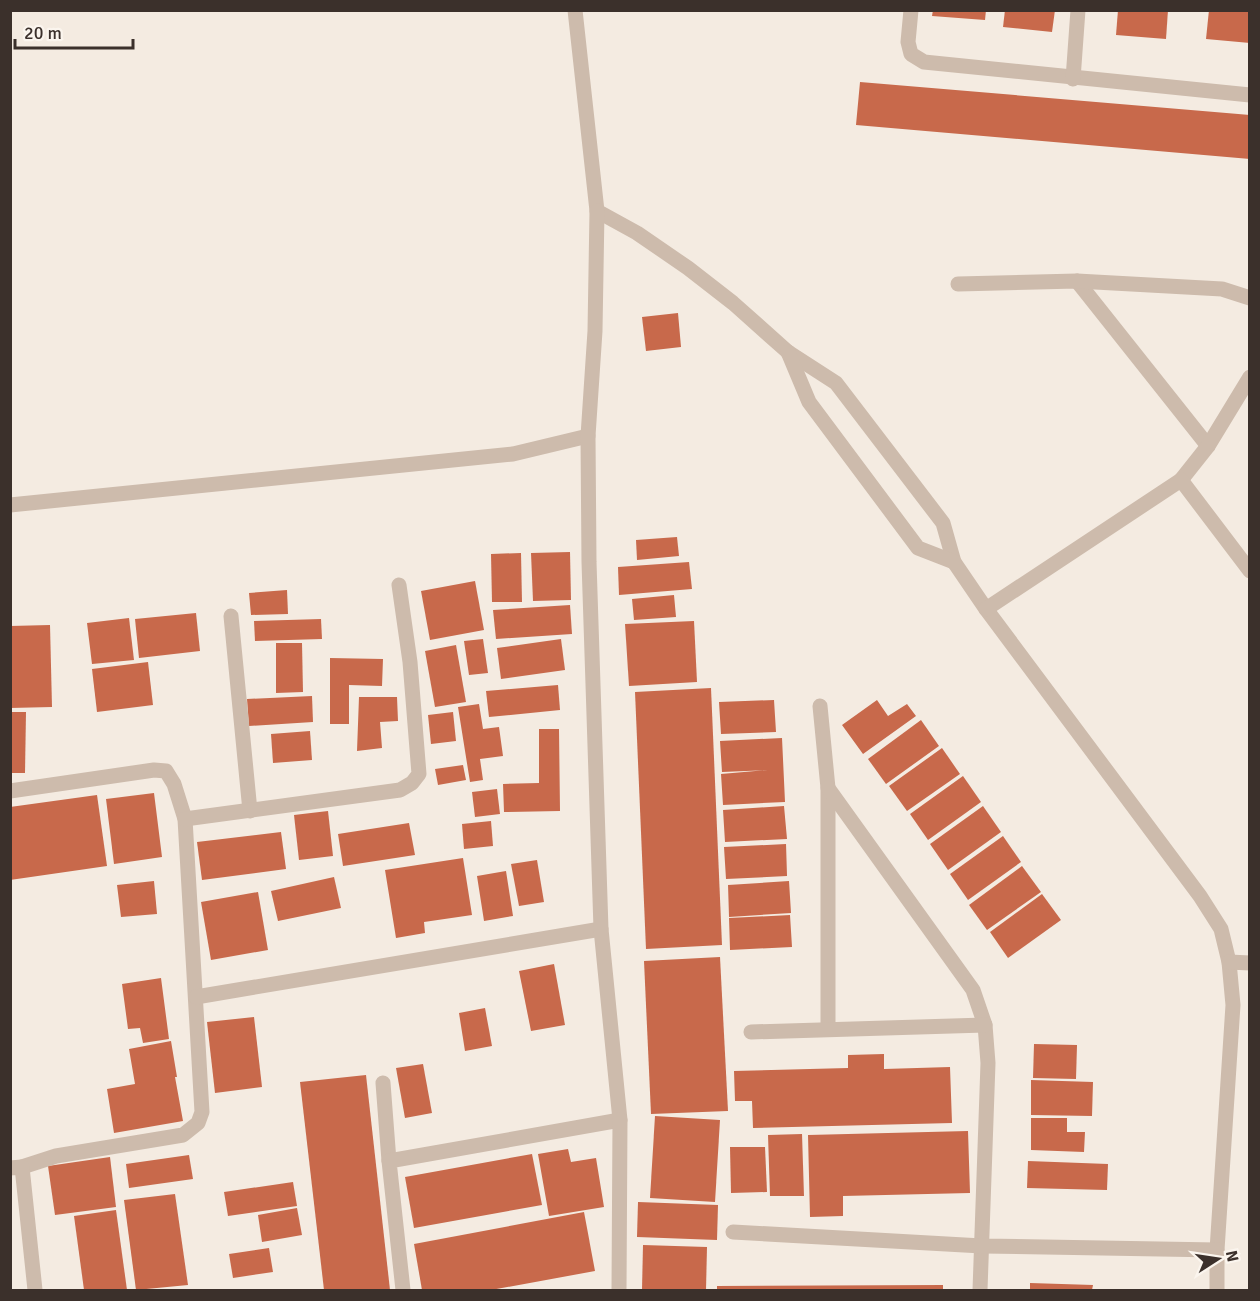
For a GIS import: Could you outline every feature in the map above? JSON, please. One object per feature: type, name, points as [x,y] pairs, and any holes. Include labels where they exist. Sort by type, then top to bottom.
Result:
[{"type":"street","points":[[575,10],[597,211],[595,330],[588,436],[590,574],[601,929],[620,1120],[619,1290]]},
{"type":"street","points":[[911,10],[908,42],[911,54],[924,62],[1250,95]]},
{"type":"street","points":[[1073,78],[1078,10]]},
{"type":"street","points":[[597,211],[637,233],[688,268],[733,303],[788,352],[836,383],[943,523],[954,562],[986,609],[1200,896],[1221,929],[1233,1005],[1217,1250],[1218,1290]]},
{"type":"street","points":[[1077,281],[1208,446]]},
{"type":"street","points":[[958,284],[1077,281],[1222,289],[1250,298]]},
{"type":"street","points":[[788,352],[809,402],[918,548],[954,562]]},
{"type":"street","points":[[986,609],[1181,480],[1208,446],[1250,377]]},
{"type":"street","points":[[10,505],[513,454],[588,436]]},
{"type":"street","points":[[1181,480],[1250,571]]},
{"type":"street","points":[[184,819],[250,812],[400,790],[412,783],[419,774],[410,662],[399,585]]},
{"type":"street","points":[[231,616],[250,812]]},
{"type":"street","points":[[820,705],[828,788],[828,1029]]},
{"type":"street","points":[[10,791],[154,770],[166,771],[174,783],[184,819],[202,1112],[198,1123],[183,1135],[56,1156],[16,1168],[35,1290]]},
{"type":"street","points":[[828,788],[973,990],[985,1025],[988,1063],[980,1290]]},
{"type":"street","points":[[196,997],[601,929]]},
{"type":"street","points":[[1228,962],[1250,963]]},
{"type":"street","points":[[751,1032],[985,1025]]},
{"type":"street","points":[[383,1083],[403,1290]]},
{"type":"street","points":[[389,1161],[620,1120]]},
{"type":"street","points":[[733,1232],[982,1246],[1217,1250]]},
{"type":"building","points":[[933,10],[986,10],[985,20],[932,16]]},
{"type":"building","points":[[1005,10],[1055,10],[1052,32],[1003,27]]},
{"type":"building","points":[[1118,10],[1168,10],[1166,39],[1116,35]]},
{"type":"building","points":[[1209,10],[1250,10],[1250,43],[1206,39]]},
{"type":"building","points":[[860,82],[1250,115],[1250,159],[856,125]]},
{"type":"building","points":[[678,313],[681,347],[646,351],[642,317]]},
{"type":"building","points":[[677,537],[679,556],[637,560],[636,540]]},
{"type":"building","points":[[570,552],[571,600],[533,601],[531,553]]},
{"type":"building","points":[[521,553],[522,602],[492,602],[491,554]]},
{"type":"building","points":[[689,562],[692,589],[619,595],[618,567]]},
{"type":"building","points":[[475,581],[484,630],[430,640],[421,591]]},
{"type":"building","points":[[287,590],[288,614],[251,615],[249,593]]},
{"type":"building","points":[[674,595],[676,617],[634,620],[632,599]]},
{"type":"building","points":[[570,605],[572,634],[496,639],[493,610]]},
{"type":"building","points":[[196,613],[200,651],[139,658],[135,619]]},
{"type":"building","points":[[129,618],[134,660],[92,664],[87,623]]},
{"type":"building","points":[[321,619],[322,639],[255,641],[254,621]]},
{"type":"building","points":[[694,621],[697,682],[629,686],[625,624]]},
{"type":"building","points":[[50,625],[52,707],[10,708],[10,626]]},
{"type":"building","points":[[483,639],[488,673],[469,675],[464,641]]},
{"type":"building","points":[[561,639],[565,670],[501,679],[497,648]]},
{"type":"building","points":[[276,643],[302,643],[303,692],[276,693]]},
{"type":"building","points":[[456,645],[466,702],[435,707],[425,651]]},
{"type":"building","points":[[330,658],[383,659],[382,686],[349,685],[349,724],[330,724]]},
{"type":"building","points":[[148,662],[153,705],[97,712],[92,669]]},
{"type":"building","points":[[558,685],[560,710],[489,717],[486,691]]},
{"type":"building","points":[[711,688],[722,945],[646,949],[635,692]]},
{"type":"building","points":[[312,696],[313,722],[249,726],[247,699]]},
{"type":"building","points":[[359,697],[397,697],[398,721],[380,722],[382,748],[357,751]]},
{"type":"building","points":[[774,700],[776,732],[721,734],[719,702]]},
{"type":"building","points":[[877,700],[888,716],[907,704],[916,716],[863,754],[842,725]]},
{"type":"building","points":[[479,704],[483,729],[499,727],[503,756],[480,759],[483,780],[470,782],[458,707]]},
{"type":"building","points":[[10,712],[26,712],[25,773],[10,773]]},
{"type":"building","points":[[453,712],[456,741],[431,744],[428,715]]},
{"type":"building","points":[[921,720],[939,746],[886,784],[868,759]]},
{"type":"building","points":[[539,729],[559,729],[560,811],[504,812],[503,784],[539,783]]},
{"type":"building","points":[[310,731],[312,760],[273,763],[271,734]]},
{"type":"building","points":[[782,738],[785,802],[723,805],[721,774],[768,770],[722,772],[720,741]]},
{"type":"building","points":[[942,748],[960,774],[907,811],[889,786]]},
{"type":"building","points":[[463,765],[466,780],[438,785],[435,769]]},
{"type":"building","points":[[963,776],[981,802],[928,840],[910,814]]},
{"type":"building","points":[[497,789],[500,814],[475,817],[472,792]]},
{"type":"building","points":[[154,793],[162,857],[114,864],[106,799]]},
{"type":"building","points":[[97,795],[107,866],[10,880],[10,807]]},
{"type":"building","points":[[784,806],[787,839],[725,842],[723,810]]},
{"type":"building","points":[[983,806],[1001,832],[948,870],[930,844]]},
{"type":"building","points":[[328,811],[333,856],[299,860],[294,815]]},
{"type":"building","points":[[491,821],[493,846],[464,849],[462,824]]},
{"type":"building","points":[[409,823],[415,855],[343,866],[338,834]]},
{"type":"building","points":[[281,832],[286,869],[202,880],[197,842]]},
{"type":"building","points":[[1003,836],[1021,862],[968,900],[950,874]]},
{"type":"building","points":[[786,844],[787,876],[726,879],[724,847]]},
{"type":"building","points":[[463,858],[472,915],[424,922],[425,933],[396,938],[385,870]]},
{"type":"building","points":[[537,860],[544,902],[519,906],[511,864]]},
{"type":"building","points":[[1022,866],[1041,892],[987,930],[969,905]]},
{"type":"building","points":[[506,871],[513,916],[484,921],[477,876]]},
{"type":"building","points":[[334,877],[341,908],[278,921],[271,891]]},
{"type":"building","points":[[154,881],[157,914],[121,917],[117,885]]},
{"type":"building","points":[[789,881],[791,913],[729,917],[728,885]]},
{"type":"building","points":[[258,892],[268,950],[211,960],[201,902]]},
{"type":"building","points":[[1042,894],[1061,920],[1008,958],[990,932]]},
{"type":"building","points":[[790,915],[792,947],[730,950],[729,918]]},
{"type":"building","points":[[720,957],[728,1111],[651,1114],[644,961]]},
{"type":"building","points":[[554,964],[565,1025],[531,1031],[519,971]]},
{"type":"building","points":[[161,978],[169,1039],[143,1043],[140,1028],[128,1029],[122,984]]},
{"type":"building","points":[[485,1008],[492,1046],[465,1051],[459,1013]]},
{"type":"building","points":[[254,1017],[262,1087],[215,1093],[207,1022]]},
{"type":"building","points":[[171,1041],[183,1121],[114,1133],[107,1089],[135,1084],[129,1049]]},
{"type":"building","points":[[1034,1044],[1077,1045],[1076,1079],[1033,1078]]},
{"type":"building","points":[[884,1054],[884,1069],[950,1067],[952,1123],[753,1128],[752,1101],[735,1101],[734,1071],[848,1068],[848,1055]]},
{"type":"building","points":[[423,1064],[432,1113],[405,1118],[396,1068]]},
{"type":"building","points":[[366,1075],[390,1290],[324,1290],[300,1082]]},
{"type":"building","points":[[1031,1080],[1093,1082],[1092,1116],[1031,1115]]},
{"type":"building","points":[[655,1116],[720,1120],[715,1202],[650,1198]]},
{"type":"building","points":[[1031,1118],[1067,1118],[1067,1132],[1085,1132],[1084,1152],[1031,1150]]},
{"type":"building","points":[[968,1131],[970,1193],[843,1196],[843,1216],[810,1217],[808,1135]]},
{"type":"building","points":[[802,1134],[804,1196],[770,1196],[768,1135]]},
{"type":"building","points":[[730,1147],[765,1147],[767,1192],[731,1193]]},
{"type":"building","points":[[568,1149],[571,1162],[596,1158],[604,1207],[549,1216],[538,1154]]},
{"type":"building","points":[[532,1154],[542,1205],[414,1228],[405,1177]]},
{"type":"building","points":[[189,1155],[193,1179],[129,1188],[126,1164]]},
{"type":"building","points":[[110,1157],[116,1207],[55,1215],[48,1166]]},
{"type":"building","points":[[1028,1161],[1108,1164],[1107,1190],[1027,1188]]},
{"type":"building","points":[[293,1182],[297,1206],[228,1216],[224,1192]]},
{"type":"building","points":[[175,1194],[188,1285],[136,1290],[124,1200]]},
{"type":"building","points":[[638,1202],[718,1205],[717,1240],[637,1237]]},
{"type":"building","points":[[297,1208],[302,1235],[262,1242],[258,1215]]},
{"type":"building","points":[[116,1210],[127,1290],[84,1290],[74,1216]]},
{"type":"building","points":[[584,1212],[595,1271],[491,1290],[422,1290],[414,1244]]},
{"type":"building","points":[[643,1245],[707,1247],[706,1290],[642,1290]]},
{"type":"building","points":[[269,1248],[273,1272],[233,1278],[229,1254]]},
{"type":"building","points":[[1030,1283],[1093,1285],[1092,1290],[1030,1290]]},
{"type":"building","points":[[943,1285],[943,1290],[717,1290],[717,1286]]}]
